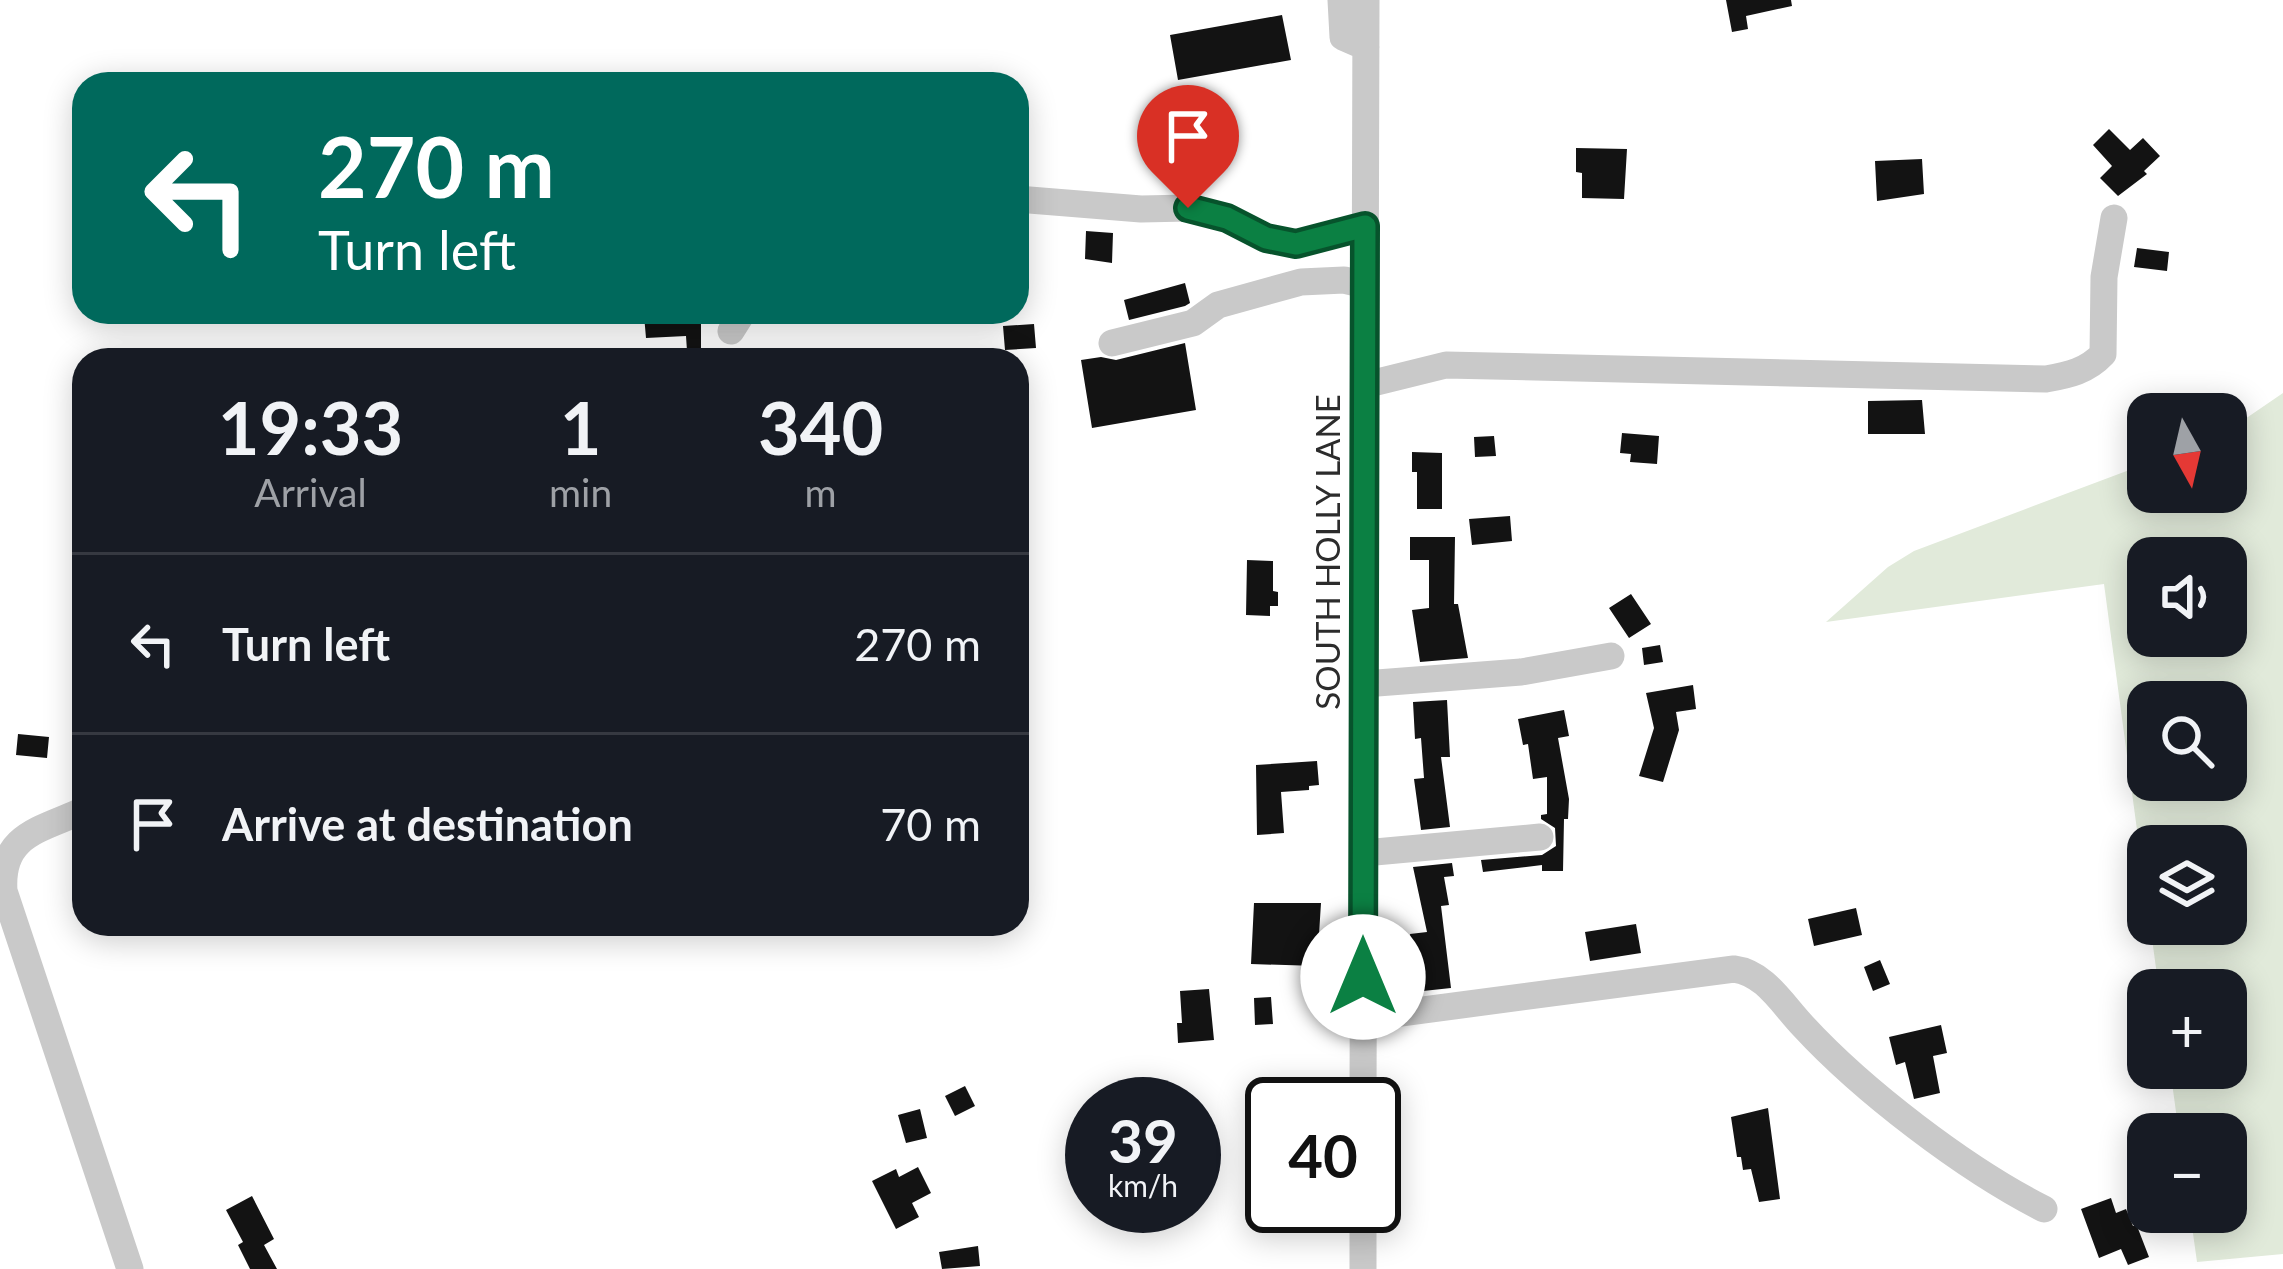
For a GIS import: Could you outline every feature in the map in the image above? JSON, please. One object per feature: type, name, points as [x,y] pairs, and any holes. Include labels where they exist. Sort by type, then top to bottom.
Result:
[{"type":"street","points":[[1341,0],[1343,37],[1366,47]]},
{"type":"street","name":"SOUTH HOLLY LANE","points":[[1363,1077],[1366,0]]},
{"type":"street","points":[[1029,200],[1188,208],[1227,218],[1266,238],[1296,244],[1365,226]]},
{"type":"street","points":[[1365,385],[1446,365],[2003,378],[2069,375],[2092,366],[2103,354],[2104,277],[2114,218]]},
{"type":"street","points":[[1112,343],[1193,323],[1219,305],[1301,282],[1344,280],[1365,285]]},
{"type":"street","points":[[1364,684],[1484,676],[1611,656]]},
{"type":"street","points":[[72,816],[20,840],[8,852],[2,871],[4,890],[130,1269]]},
{"type":"street","points":[[1364,854],[1540,837]]},
{"type":"street","points":[[1363,1018],[1746,970],[1867,1088],[2008,1191],[2044,1209]]},
{"type":"street","points":[[1363,1233],[1363,1269]]},
{"type":"green space","points":[[2283,393],[2283,1254],[2197,1262],[2193,1233],[2247,1233],[2247,1113],[2176,1113],[2173,1089],[2247,1089],[2247,969],[2156,969],[2153,945],[2247,945],[2247,825],[2136,825],[2133,801],[2247,801],[2247,681],[2127,681],[2127,755],[2104,584],[1826,622],[1888,567],[1914,551],[2127,471],[2127,513],[2247,513],[2247,418]]},
{"type":"building","points":[[1726,0],[1791,0],[1792,6],[1746,16],[1748,29],[1732,32]]},
{"type":"building","points":[[1282,15],[1291,60],[1178,80],[1170,35]]},
{"type":"building","points":[[2109,129],[2130,150],[2143,138],[2160,156],[2144,171],[2147,174],[2118,196],[2100,178],[2112,166],[2093,145]]},
{"type":"building","points":[[1576,148],[1627,149],[1624,199],[1582,198]]},
{"type":"building","points":[[1922,159],[1924,194],[1877,201],[1875,161]]},
{"type":"building","points":[[1086,231],[1113,233],[1112,263],[1085,259]]},
{"type":"building","points":[[2137,248],[2169,252],[2167,271],[2134,267]]},
{"type":"building","points":[[1185,283],[1190,303],[1129,320],[1124,300]]},
{"type":"building","points":[[645,324],[701,324],[701,348],[687,348],[686,336],[646,338]]},
{"type":"building","points":[[1034,324],[1036,348],[1005,348],[1003,326]]},
{"type":"building","points":[[1185,343],[1196,410],[1092,428],[1081,360],[1116,360]]},
{"type":"building","points":[[1922,400],[1925,434],[1868,434],[1868,401]]},
{"type":"building","points":[[1622,433],[1659,436],[1657,464],[1630,462],[1631,454],[1620,453]]},
{"type":"building","points":[[1494,436],[1496,456],[1475,457],[1474,437]]},
{"type":"building","points":[[1412,452],[1442,453],[1442,509],[1417,509]]},
{"type":"building","points":[[1510,516],[1512,541],[1472,545],[1469,519]]},
{"type":"building","points":[[1410,537],[1455,537],[1454,604],[1458,604],[1468,658],[1420,662],[1412,610],[1429,608],[1429,560],[1410,560]]},
{"type":"building","points":[[1247,560],[1273,561],[1278,606],[1270,606],[1270,616],[1246,615]]},
{"type":"building","points":[[1631,594],[1651,624],[1629,638],[1609,608]]},
{"type":"building","points":[[1660,645],[1663,662],[1644,665],[1642,648]]},
{"type":"building","points":[[1693,685],[1696,709],[1676,712],[1679,730],[1663,782],[1639,776],[1654,728],[1646,693]]},
{"type":"building","points":[[1447,700],[1450,757],[1441,757],[1450,827],[1421,830],[1414,779],[1424,778],[1413,702]]},
{"type":"building","points":[[1564,710],[1569,736],[1558,738],[1569,799],[1563,871],[1542,871],[1542,865],[1483,872],[1481,860],[1542,855],[1556,846],[1555,828],[1541,819],[1547,814],[1547,777],[1533,779],[1528,744],[1523,745],[1518,719]]},
{"type":"building","points":[[18,734],[49,737],[47,758],[16,755]]},
{"type":"building","points":[[1317,761],[1319,785],[1281,792],[1284,833],[1257,835],[1256,765]]},
{"type":"building","points":[[1452,863],[1454,876],[1444,877],[1449,905],[1441,906],[1451,988],[1423,991],[1410,934],[1427,932],[1413,867]]},
{"type":"building","points":[[1254,903],[1321,903],[1317,966],[1251,964]]},
{"type":"building","points":[[1856,908],[1862,935],[1814,946],[1808,919]]},
{"type":"building","points":[[1636,924],[1641,953],[1590,961],[1585,932]]},
{"type":"building","points":[[1880,960],[1890,984],[1873,991],[1864,967]]},
{"type":"building","points":[[1209,989],[1214,1040],[1178,1043],[1180,991]]},
{"type":"building","points":[[1271,997],[1273,1024],[1255,1025],[1254,998]]},
{"type":"building","points":[[1941,1025],[1947,1053],[1933,1056],[1940,1093],[1914,1099],[1905,1062],[1896,1065],[1889,1037]]},
{"type":"building","points":[[965,1086],[975,1106],[955,1116],[945,1096]]},
{"type":"building","points":[[1768,1108],[1780,1199],[1759,1202],[1751,1169],[1743,1170],[1741,1157],[1737,1157],[1731,1117]]},
{"type":"building","points":[[920,1109],[927,1138],[906,1143],[898,1115]]},
{"type":"building","points":[[918,1167],[931,1193],[912,1203],[919,1217],[896,1229],[872,1181],[896,1169],[899,1177]]},
{"type":"building","points":[[252,1196],[274,1239],[264,1245],[277,1269],[250,1269],[238,1245],[243,1242],[226,1210]]},
{"type":"building","points":[[2111,1198],[2116,1213],[2126,1209],[2127,1233],[2140,1233],[2149,1257],[2128,1265],[2121,1249],[2099,1258],[2081,1209]]},
{"type":"building","points":[[978,1246],[980,1266],[942,1269],[939,1252]]},
{"type":"route","points":[[1188,208],[1227,218],[1266,238],[1296,244],[1365,226],[1363,977]]}]
